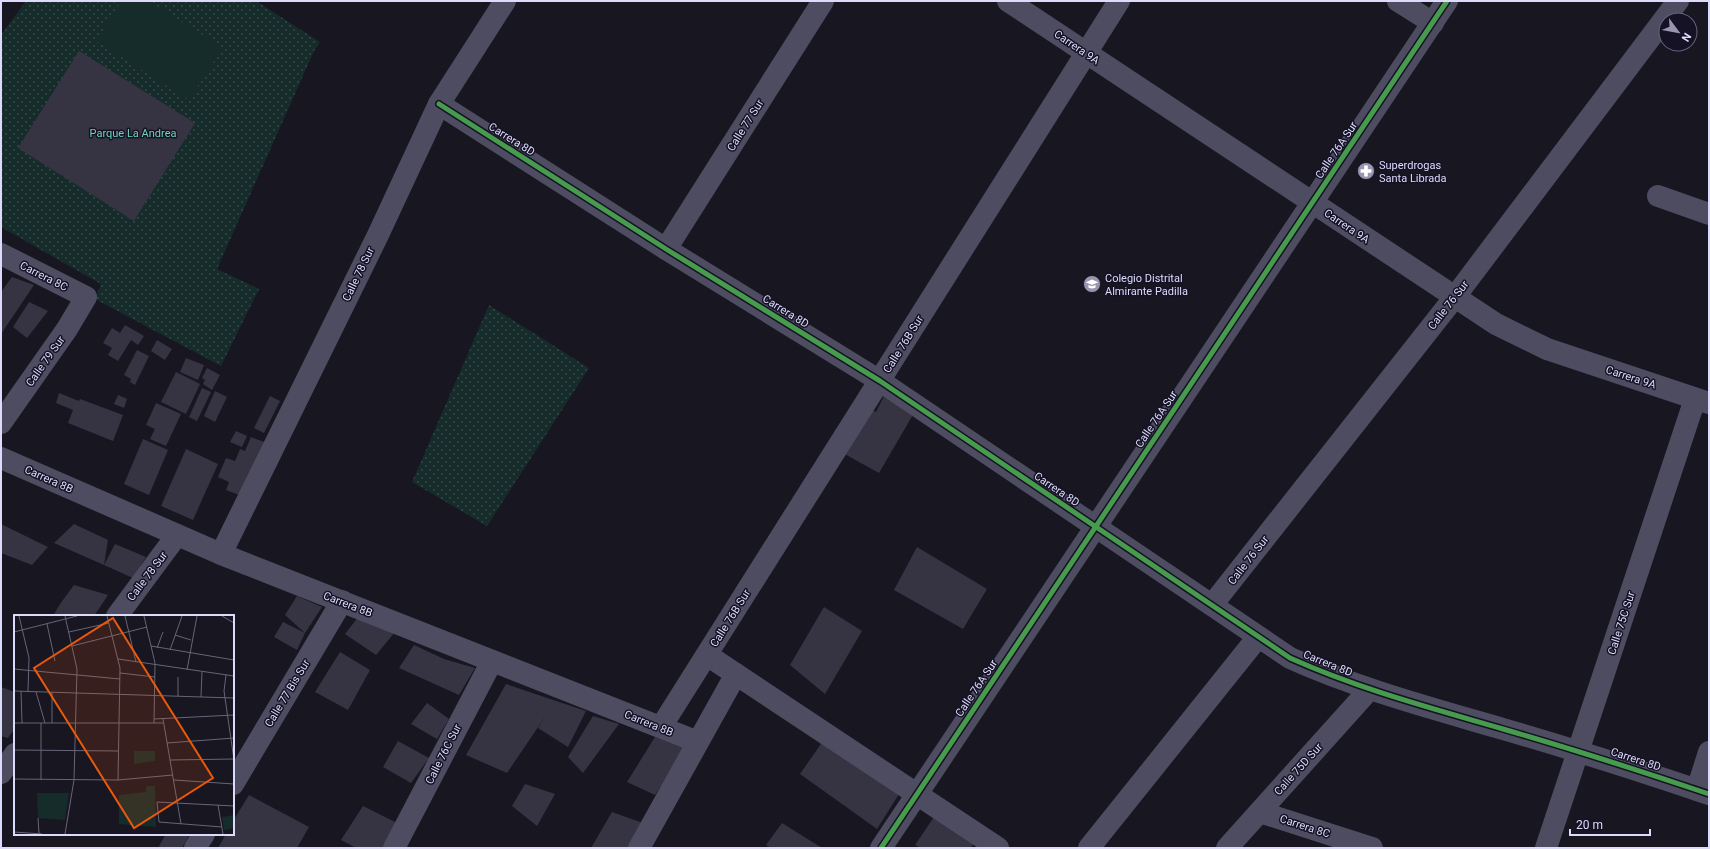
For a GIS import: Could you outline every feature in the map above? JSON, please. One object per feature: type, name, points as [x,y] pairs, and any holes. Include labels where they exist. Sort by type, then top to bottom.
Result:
[{"type":"street","name":"Calle 78 Sur","points":[[221,554],[378,235],[439,104],[505,1]]},
{"type":"street","name":"Calle 77 Sur","points":[[666,249],[823,1]]},
{"type":"street","name":"Carrera 9A","points":[[1008,1],[1454,298],[1496,324],[1547,349],[1702,401]]},
{"type":"street","name":"Calle 76B Sur","points":[[661,728],[1119,1]]},
{"type":"street","points":[[1398,1],[1433,23]]},
{"type":"street","name":"Calle 76A Sur","points":[[881,848],[1447,1]]},
{"type":"street","name":"Calle 76 Sur","points":[[1212,605],[1454,298],[1678,1]]},
{"type":"street","name":"Carrera 8D","points":[[439,104],[666,249],[880,381],[1290,658],[1369,690],[1578,751],[1703,792]]},
{"type":"street","points":[[1658,196],[1709,214]]},
{"type":"street","name":"Carrera 8C","points":[[1,254],[86,297]]},
{"type":"street","name":"Calle 79 Sur","points":[[1,423],[67,329],[86,297]]},
{"type":"street","name":"Calle 75C Sur","points":[[1546,848],[1578,751],[1702,401]]},
{"type":"street","name":"Carrera 8B","points":[[1,458],[221,554],[698,742]]},
{"type":"street","name":"Calle 78 Sur","points":[[118,615],[177,535]]},
{"type":"street","name":"Calle 77 Bis Sur","points":[[234,782],[342,601]]},
{"type":"street","points":[[1090,848],[1258,637]]},
{"type":"street","points":[[707,655],[998,848]]},
{"type":"street","name":"Calle 76C Sur","points":[[394,848],[492,660]]},
{"type":"street","points":[[640,848],[736,674]]},
{"type":"street","name":"Calle 75D Sur","points":[[1227,848],[1369,690]]},
{"type":"street","points":[[1703,792],[1709,752]]},
{"type":"street","points":[[1,773],[14,755]]},
{"type":"street","name":"Carrera 8C","points":[[1260,812],[1372,848]]},
{"type":"street","points":[[195,848],[203,835]]},
{"type":"green space","name":"Parque La Andrea","points":[[26,1],[256,1],[320,42],[314,51],[217,269],[259,289],[221,366],[95,299],[101,284],[1,227],[1,35]]},
{"type":"green space","points":[[121,1],[149,1],[223,48],[189,100],[96,41]]},
{"type":"green space","points":[[489,305],[589,368],[487,526],[412,482]]},
{"type":"building","points":[[79,51],[195,123],[134,221],[18,148]]},
{"type":"building","points":[[12,277],[34,285],[1,334],[1,292]]},
{"type":"building","points":[[29,302],[48,311],[27,338],[13,327]]},
{"type":"building","points":[[125,325],[144,336],[138,345],[131,340],[118,361],[108,355],[112,348],[103,343],[112,328],[120,333]]},
{"type":"building","points":[[157,340],[172,349],[165,360],[151,351]]},
{"type":"building","points":[[137,350],[149,356],[135,385],[130,382],[131,379],[124,375]]},
{"type":"building","points":[[186,358],[204,365],[198,380],[180,372]]},
{"type":"building","points":[[207,368],[220,375],[212,390],[203,384],[205,380],[202,378]]},
{"type":"building","points":[[176,372],[200,384],[186,414],[161,402]]},
{"type":"building","points":[[202,388],[211,392],[197,421],[189,417]]},
{"type":"building","points":[[215,391],[227,397],[215,422],[204,416]]},
{"type":"building","points":[[59,393],[123,415],[113,441],[68,423],[73,410],[56,403]]},
{"type":"building","points":[[118,395],[127,399],[124,408],[114,404]]},
{"type":"building","points":[[270,396],[280,401],[264,433],[254,428]]},
{"type":"building","points":[[884,396],[914,413],[879,473],[841,452],[868,407],[876,412]]},
{"type":"building","points":[[156,403],[181,414],[166,446],[150,439],[155,429],[146,425]]},
{"type":"building","points":[[236,431],[247,436],[242,447],[230,442]]},
{"type":"building","points":[[251,437],[267,443],[245,497],[226,490],[229,482],[218,477],[226,458],[235,461],[240,449],[245,451]]},
{"type":"building","points":[[143,439],[168,450],[149,495],[124,484]]},
{"type":"building","points":[[186,449],[218,464],[193,520],[161,506]]},
{"type":"building","points":[[1,524],[48,547],[32,565],[1,553]]},
{"type":"building","points":[[74,524],[108,540],[104,565],[54,543]]},
{"type":"building","points":[[115,544],[146,557],[133,578],[104,565]]},
{"type":"building","points":[[917,547],[987,589],[963,629],[894,590]]},
{"type":"building","points":[[74,585],[108,595],[95,615],[54,615]]},
{"type":"building","points":[[297,596],[322,607],[305,633],[285,615]]},
{"type":"building","points":[[824,607],[862,631],[825,694],[790,665]]},
{"type":"building","points":[[359,616],[395,632],[376,655],[345,634]]},
{"type":"building","points":[[283,622],[305,633],[297,650],[274,637]]},
{"type":"building","points":[[414,645],[444,659],[475,668],[459,695],[399,668]]},
{"type":"building","points":[[340,652],[370,670],[348,710],[315,692]]},
{"type":"building","points":[[506,684],[586,711],[568,747],[538,728],[547,714],[507,773],[466,755]]},
{"type":"building","points":[[1,687],[14,692],[14,729],[8,738],[1,736]]},
{"type":"building","points":[[427,703],[449,719],[437,739],[411,724]]},
{"type":"building","points":[[593,716],[619,724],[583,773],[568,757]]},
{"type":"building","points":[[655,737],[687,749],[655,795],[627,782]]},
{"type":"building","points":[[398,741],[429,758],[411,783],[383,767]]},
{"type":"building","points":[[823,741],[899,794],[877,829],[800,774]]},
{"type":"building","points":[[525,784],[555,794],[537,826],[512,806]]},
{"type":"building","points":[[249,795],[309,827],[297,848],[218,848],[225,835],[234,835],[234,819]]},
{"type":"building","points":[[363,806],[397,823],[384,848],[356,848],[341,840]]},
{"type":"building","points":[[612,812],[643,823],[628,848],[591,848]]},
{"type":"building","points":[[934,817],[974,843],[971,848],[921,848],[915,845]]},
{"type":"building","points":[[782,823],[822,848],[771,848],[766,845]]},
{"type":"building","points":[[165,835],[189,835],[182,848],[161,848],[159,846]]},
{"type":"cycle path","points":[[881,848],[1447,1]]},
{"type":"cycle path","points":[[439,104],[666,249],[880,381],[1290,658],[1369,689],[1581,752],[1709,794]]},
{"type":"place","name":"Superdrogas Santa Librada","points":[[1366,171]]},
{"type":"place","name":"Colegio Distrital Almirante Padilla","points":[[1092,284]]}]
